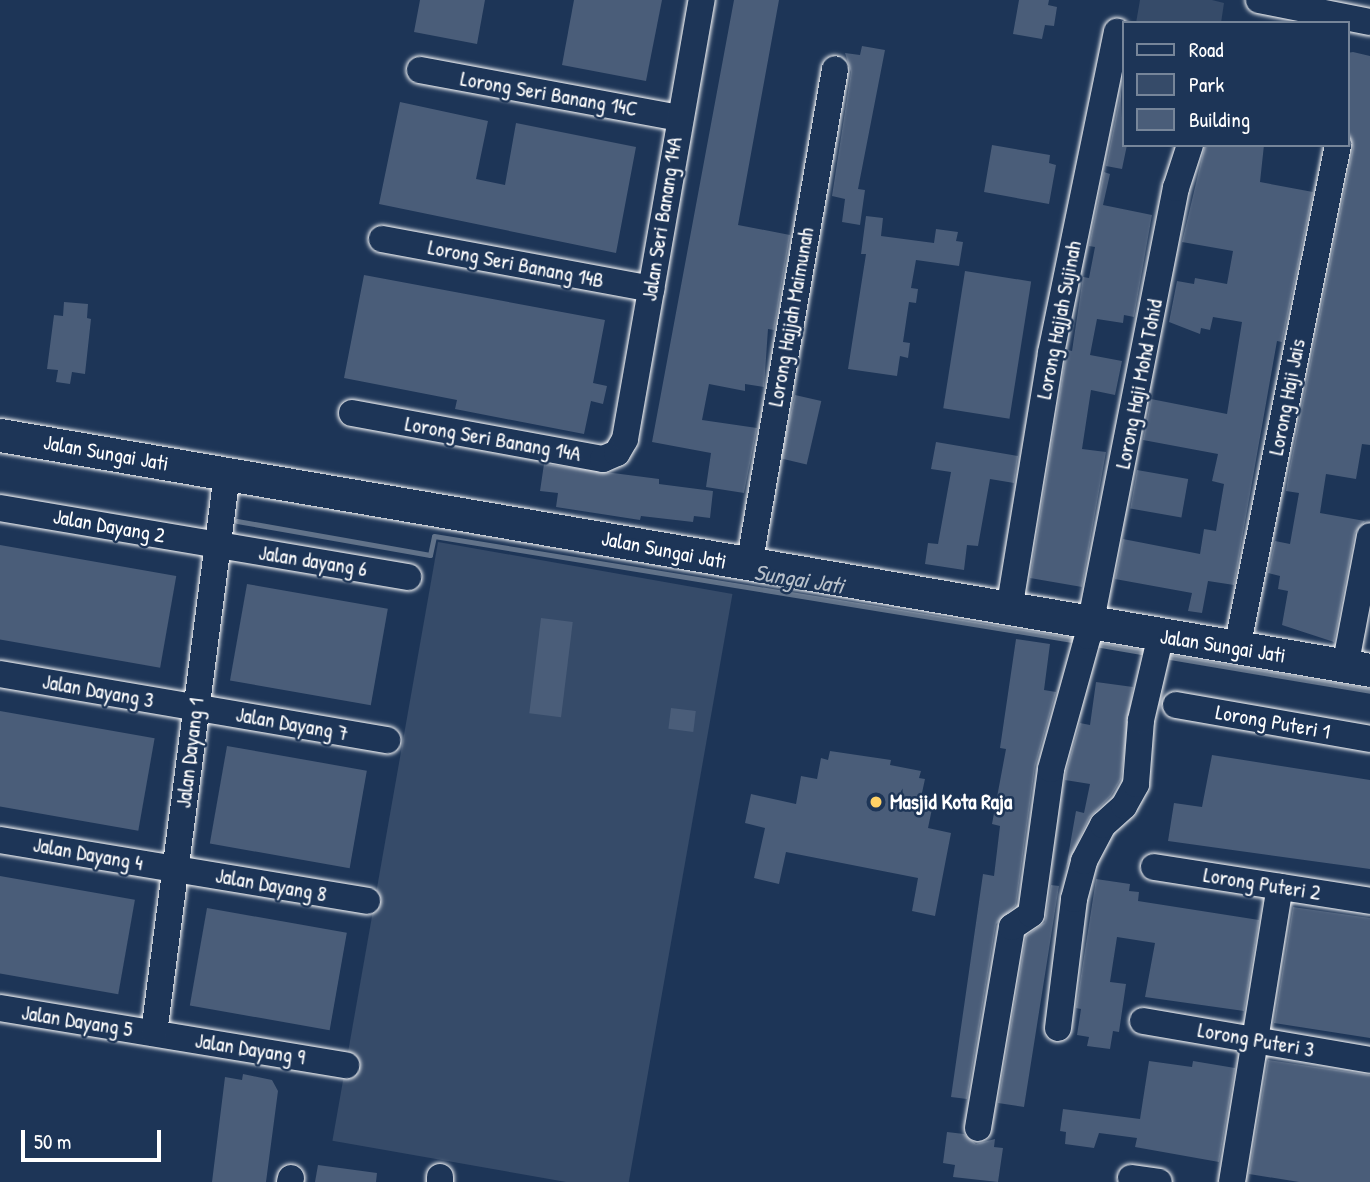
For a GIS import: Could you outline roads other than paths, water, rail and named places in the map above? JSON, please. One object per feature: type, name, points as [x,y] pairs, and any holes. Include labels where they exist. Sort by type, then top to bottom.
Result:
[{"type":"main road","name":"Jalan Sungai Jati","points":[[0,435],[1009,610],[1088,637],[1157,649],[1237,648],[1357,668]]},
{"type":"street","name":"Jalan Seri Banang 14A","points":[[625,439],[679,118],[702,0]]},
{"type":"street","points":[[1259,0],[1370,22]]},
{"type":"street","name":"Lorong Hajjah Sujinah","points":[[1009,610],[1051,353],[1117,32]]},
{"type":"street","name":"Lorong Hajjah Maimunah","points":[[749,566],[835,69]]},
{"type":"street","name":"Lorong Seri Banang 14C","points":[[420,70],[679,118]]},
{"type":"street","name":"Lorong Haji Mohd Tohid","points":[[978,1128],[1012,927],[1031,914],[1051,769],[1088,637],[1177,188],[1189,147]]},
{"type":"street","name":"Lorong Haji Jais","points":[[1237,648],[1338,147]]},
{"type":"street","name":"Lorong Seri Banang 14B","points":[[382,239],[651,289]]},
{"type":"street","name":"Lorong Seri Banang 14A","points":[[352,413],[603,459],[617,453],[625,439]]},
{"type":"street","name":"Jalan Dayang 1","points":[[154,1033],[227,474]]},
{"type":"street","name":"Jalan Dayang 2","points":[[0,508],[218,545]]},
{"type":"street","points":[[1357,668],[1370,536]]},
{"type":"street","name":"Jalan dayang 6","points":[[218,545],[408,577]]},
{"type":"street","points":[[1058,1028],[1074,899],[1084,860],[1103,825],[1124,806],[1136,784],[1141,720],[1157,649]]},
{"type":"street","name":"Jalan Dayang 3","points":[[0,674],[196,708]]},
{"type":"street","name":"Lorong Puteri 1","points":[[1176,705],[1370,740]]},
{"type":"street","name":"Jalan Dayang 7","points":[[196,708],[387,740]]},
{"type":"street","name":"Jalan Dayang 4","points":[[0,840],[176,869]]},
{"type":"street","name":"Lorong Puteri 2","points":[[1154,867],[1370,901]]},
{"type":"street","name":"Jalan Dayang 8","points":[[176,869],[367,901]]},
{"type":"street","points":[[1232,1182],[1280,887]]},
{"type":"street","name":"Jalan Dayang 5","points":[[0,1008],[154,1033]]},
{"type":"street","name":"Lorong Puteri 3","points":[[1143,1021],[1370,1060]]},
{"type":"street","name":"Jalan Dayang 9","points":[[154,1033],[346,1065]]},
{"type":"street","points":[[1131,1178],[1159,1182]]},
{"type":"waterway","name":"Sungai Jati","points":[[237,521],[430,555],[434,536],[1078,641]]},
{"type":"waterway","name":"Sungai Jati","points":[[1095,644],[1147,653]]},
{"type":"waterway","name":"Sungai Jati","points":[[1164,656],[1370,691]]},
{"type":"place","name":"Masjid Kota Raja","points":[[876,802]]}]
